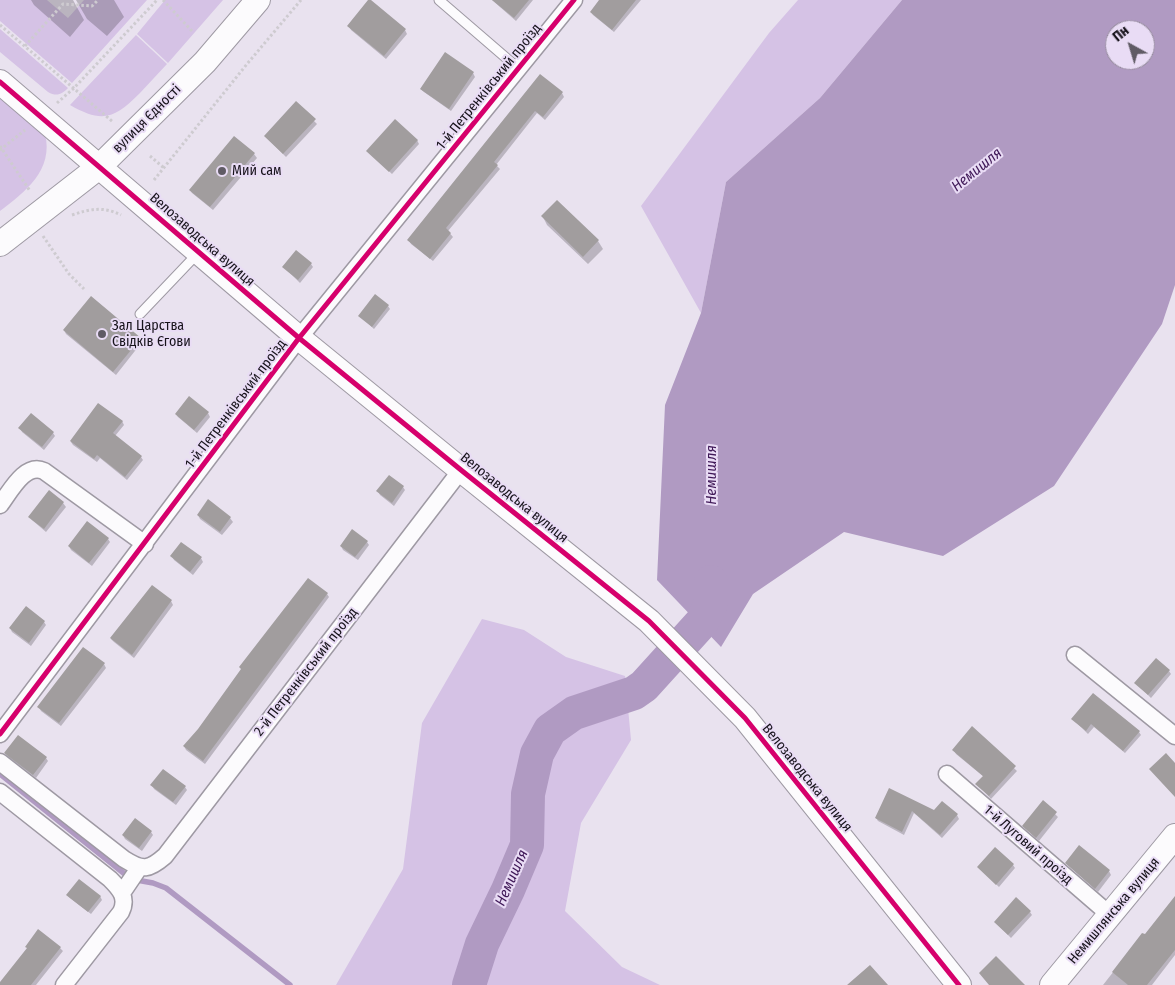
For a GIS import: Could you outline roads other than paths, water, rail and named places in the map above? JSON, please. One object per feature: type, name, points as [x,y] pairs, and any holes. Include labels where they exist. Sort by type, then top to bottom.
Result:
[{"type":"street","name":"вулиця Єдності","points":[[0,244],[99,167],[205,62],[258,0]]},
{"type":"street","name":"1-й Петренківський проїзд","points":[[0,734],[299,338],[574,0]]},
{"type":"street","name":"Велозаводська вулиця","points":[[0,82],[299,338],[649,621],[745,718],[958,985]]},
{"type":"street","points":[[0,505],[27,471],[39,468],[145,544]]},
{"type":"street","name":"2-й Петренківський проїзд","points":[[132,881],[165,856],[461,470]]},
{"type":"street","points":[[1075,655],[1175,736]]},
{"type":"street","points":[[0,762],[124,859],[132,881],[118,917],[64,985]]},
{"type":"street","name":"1-й Луговий проїзд","points":[[947,774],[1110,915]]},
{"type":"street","points":[[0,792],[110,879],[132,881]]},
{"type":"street","name":"Немишлянська вулиця","points":[[1052,985],[1175,836]]},
{"type":"lane","points":[[439,0],[519,68]]},
{"type":"lane","points":[[140,314],[199,252]]},
{"type":"water","points":[[902,0],[1175,0],[1175,285],[1162,324],[1054,486],[943,556],[844,532],[753,594],[721,647],[657,580],[665,405],[701,313],[726,182],[820,98]]},
{"type":"waterway","name":"Немишля","points":[[469,985],[482,944],[527,845],[528,794],[537,754],[550,730],[574,713],[634,693],[644,686],[702,622],[711,603],[711,582]]},
{"type":"waterway","points":[[0,774],[131,879],[153,883],[166,888],[290,985]]},
{"type":"place","name":"Мий сам","points":[[222,171]]},
{"type":"place","name":"Зал Царства Свідків Єгови","points":[[102,334]]}]
